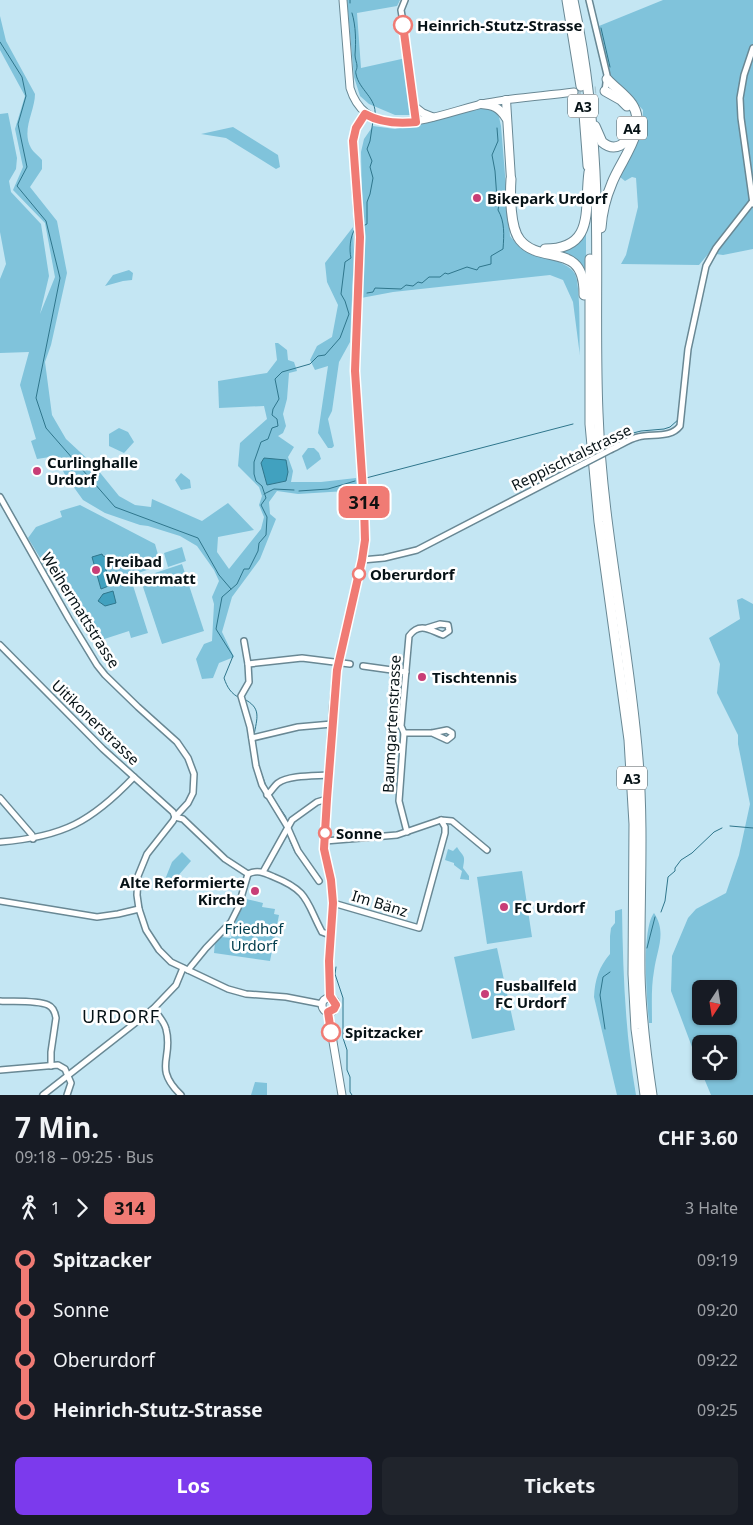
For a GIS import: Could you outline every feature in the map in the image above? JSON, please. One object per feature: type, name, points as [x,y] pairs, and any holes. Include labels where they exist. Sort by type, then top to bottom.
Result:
[{"type":"highway","name":"A3","points":[[567,0],[584,107],[589,172],[590,424],[603,553],[625,703],[632,770],[634,984],[636,1029],[645,1095]]},
{"type":"highway","name":"A3","points":[[573,0],[590,109],[595,188],[597,384],[601,470],[610,552],[630,676],[639,770],[641,825],[640,975],[652,1095]]},
{"type":"highway","name":"A4","points":[[596,273],[600,261],[601,222],[606,199],[615,175],[631,147],[637,130],[636,113],[627,98],[607,79]]},
{"type":"highway","name":"A4","points":[[590,109],[598,136],[605,144],[618,147],[626,142],[632,127],[629,109],[621,100],[601,90]]},
{"type":"highway","name":"A4","points":[[601,90],[613,91],[627,98]]},
{"type":"highway","points":[[556,252],[574,242],[584,229],[589,172]]},
{"type":"highway","points":[[511,179],[515,223],[519,234],[530,245],[556,252],[570,260],[581,273],[584,289],[584,322],[590,331]]},
{"type":"main road","points":[[343,0],[348,84],[353,98],[367,115],[379,120],[391,123],[416,122],[480,104],[574,92]]},
{"type":"main road","points":[[506,100],[511,179]]},
{"type":"main road","points":[[480,104],[495,106],[507,119]]},
{"type":"main road","points":[[414,106],[434,118]]},
{"type":"main road","points":[[330,998],[329,961],[333,903],[331,880],[325,854],[328,775],[339,662],[365,540],[355,371],[360,237],[353,141],[356,128],[367,115]]},
{"type":"main road","points":[[330,998],[325,999],[322,1004],[323,1009],[328,1012],[342,1095]]},
{"type":"main road","points":[[328,1012],[334,1009],[336,1005],[334,1000],[330,998]]},
{"type":"street","points":[[405,0],[401,10],[416,122]]},
{"type":"street","points":[[589,0],[607,79],[601,90]]},
{"type":"street","points":[[752,203],[740,98],[744,75],[753,48]]},
{"type":"street","name":"Reppischtalstrasse","points":[[362,560],[372,560],[417,550],[635,438],[648,434],[671,433],[680,426],[688,349],[706,266],[716,248],[752,203]]},
{"type":"street","name":"Weihermattstrasse","points":[[0,497],[97,665],[138,707],[177,742],[188,758],[194,774],[193,794],[188,804],[175,817],[147,854],[138,876],[137,895],[139,909],[146,930],[159,950],[172,962],[228,989],[240,992],[277,995],[322,1004]]},
{"type":"street","name":"Baumgartenstrasse","points":[[407,832],[399,801],[404,733],[401,726],[409,636],[415,631],[427,628]]},
{"type":"street","points":[[244,641],[249,682],[241,698],[253,738],[256,766],[269,794],[288,826],[298,851],[320,881]]},
{"type":"street","name":"Uitikonerstrasse","points":[[0,645],[74,720],[173,812],[175,817],[183,819],[225,859],[248,874]]},
{"type":"street","points":[[248,664],[302,658],[350,664]]},
{"type":"street","points":[[363,666],[406,672]]},
{"type":"street","points":[[253,738],[298,727],[332,724]]},
{"type":"street","points":[[404,733],[432,733]]},
{"type":"street","points":[[269,794],[277,784],[284,780],[328,775]]},
{"type":"street","points":[[0,842],[33,839],[76,825],[105,805],[134,777]]},
{"type":"street","points":[[0,798],[32,835],[33,839]]},
{"type":"street","points":[[263,872],[288,826],[302,811],[319,800],[327,799]]},
{"type":"street","points":[[325,841],[397,835],[440,820],[452,822],[488,850]]},
{"type":"street","name":"Im Bänz","points":[[333,903],[419,928],[445,833],[445,827],[440,820]]},
{"type":"street","points":[[43,1095],[153,1009],[176,985],[186,969],[231,922],[238,908],[248,874],[263,872],[286,882],[300,891],[310,906],[322,932],[330,935]]},
{"type":"street","points":[[0,901],[97,917],[139,909]]},
{"type":"street","points":[[0,1001],[50,1005],[55,1012],[56,1018],[51,1052],[52,1066]]},
{"type":"street","points":[[153,1009],[166,1029],[167,1039],[164,1067],[166,1076],[181,1095]]},
{"type":"street","points":[[0,1070],[62,1067],[68,1076],[71,1086],[67,1095]]},
{"type":"green space","points":[[347,0],[400,0],[397,6],[357,13],[361,68],[406,58],[411,115],[395,115],[369,104],[360,96],[354,77]]},
{"type":"green space","points":[[663,0],[753,0],[753,249],[723,255],[709,253],[699,265],[621,264],[626,255],[638,207],[636,178],[632,177],[625,181],[620,177],[643,130],[643,110],[614,83],[609,70],[599,26]]},
{"type":"green space","points":[[0,16],[6,41],[35,94],[27,134],[31,148],[42,160],[42,169],[30,187],[57,221],[67,273],[51,345],[45,362],[52,415],[66,439],[93,464],[119,496],[135,505],[151,507],[152,499],[202,521],[228,503],[254,530],[218,537],[217,552],[229,569],[261,529],[264,517],[259,505],[262,496],[259,487],[238,466],[240,443],[267,419],[264,406],[219,408],[218,381],[267,373],[277,360],[275,343],[278,343],[287,350],[288,360],[294,362],[297,371],[289,373],[287,399],[283,414],[286,426],[283,433],[278,436],[294,447],[288,457],[293,471],[291,482],[321,482],[356,478],[356,510],[340,511],[340,504],[345,502],[346,491],[298,494],[277,491],[269,502],[270,514],[276,519],[260,559],[232,597],[222,632],[234,657],[219,663],[213,678],[202,679],[196,659],[204,644],[212,641],[214,604],[212,597],[219,581],[214,570],[197,546],[180,536],[105,513],[83,500],[65,475],[56,456],[37,459],[31,441],[36,439],[20,385],[29,352],[0,353],[0,279],[6,264],[0,232],[0,114],[8,113],[17,158],[16,169],[9,181],[11,192],[41,224],[49,276],[40,314],[55,277],[45,223],[13,190],[23,167],[15,129],[25,96],[0,50]]},
{"type":"green space","points":[[484,107],[493,108],[499,117],[501,126],[510,236],[523,249],[560,262],[575,274],[579,301],[580,356],[573,302],[563,280],[550,275],[393,292],[361,298],[363,260],[361,152],[364,139],[373,126],[395,129],[423,124]]},
{"type":"green space","points":[[233,127],[278,155],[280,167],[276,169],[226,138],[201,134]]},
{"type":"green space","points":[[353,227],[354,252],[350,342],[339,362],[332,411],[328,419],[334,446],[328,448],[318,433],[328,366],[315,370],[310,360],[317,346],[332,337],[338,305],[327,282],[325,263]]},
{"type":"green space","points":[[586,233],[586,272],[569,256],[557,250],[573,245]]},
{"type":"green space","points":[[129,270],[133,273],[132,280],[105,286],[113,275]]},
{"type":"green space","points":[[119,428],[128,432],[134,442],[124,453],[109,446],[109,434]]},
{"type":"green space","points":[[308,448],[314,448],[319,453],[321,459],[307,470],[302,456]]},
{"type":"green space","points":[[181,473],[190,480],[191,488],[181,490],[175,480]]},
{"type":"green space","name":"Freibad Weihermatt","points":[[80,505],[155,544],[161,565],[130,576],[148,633],[131,638],[129,631],[92,643],[28,538],[36,527],[62,517],[60,511]]},
{"type":"green space","points":[[182,547],[186,561],[168,567],[164,553]]},
{"type":"green space","points":[[182,564],[204,631],[162,644],[140,578]]},
{"type":"green space","points":[[742,598],[753,604],[753,1095],[711,1095],[705,1080],[737,1080],[737,1035],[692,1035],[692,1047],[671,991],[672,956],[688,918],[696,909],[726,893],[739,855],[750,804],[738,744],[738,735],[717,693],[720,664],[709,638],[740,619],[737,600]]},
{"type":"green space","points":[[457,847],[463,856],[463,868],[469,876],[469,880],[460,879],[462,871],[454,863],[445,860],[448,849],[453,851]]},
{"type":"green space","points":[[182,852],[191,861],[170,885],[164,882],[172,862]]},
{"type":"green space","name":"FC Urdorf","points":[[522,871],[532,937],[487,944],[477,877]]},
{"type":"green space","name":"Friedhof Urdorf","points":[[242,898],[263,903],[262,907],[275,909],[274,914],[279,915],[270,961],[214,953],[215,942],[221,937],[231,938]]},
{"type":"green space","points":[[622,909],[625,1002],[636,1095],[617,1095],[594,997],[598,974],[610,954],[610,936],[611,928],[615,923],[615,911]]},
{"type":"green space","points":[[654,913],[658,920],[661,934],[652,983],[652,1023],[649,1023],[646,949],[647,934]]},
{"type":"green space","name":"Fusballfeld FC Urdorf","points":[[497,948],[515,1030],[472,1039],[454,957]]},
{"type":"green space","points":[[255,1082],[267,1083],[267,1095],[251,1095]]},
{"type":"shaded area","points":[[264,458],[286,460],[288,472],[286,481],[267,485],[261,463]]},
{"type":"shaded area","points":[[102,554],[108,558],[105,567],[111,585],[101,589],[92,557]]},
{"type":"shaded area","points":[[113,591],[116,603],[105,606],[98,601],[103,594]]},
{"type":"waterway","points":[[352,13],[355,34],[356,74],[371,99],[375,115]]},
{"type":"waterway","points":[[601,28],[610,67]]},
{"type":"waterway","points":[[0,42],[22,77],[26,96],[18,124],[27,167],[17,186],[46,221],[60,278],[36,398],[46,428],[115,507],[198,538],[219,575],[231,589]]},
{"type":"waterway","points":[[363,226],[367,224],[367,202],[373,178],[370,167],[372,161],[367,149],[373,121]]},
{"type":"waterway","points":[[367,293],[373,292],[375,288],[401,289],[406,285],[413,286],[418,282],[422,283],[429,277],[440,277],[445,273],[448,274],[467,267],[477,270],[479,267],[491,264],[491,256],[503,249],[504,229],[498,210],[499,204],[492,155],[498,141],[497,128]]},
{"type":"waterway","points":[[240,698],[226,684],[224,678],[233,656],[216,629],[222,597],[237,584],[244,569],[249,569],[258,551],[259,543],[266,535],[267,517],[261,505],[266,498],[262,486],[256,481],[254,462],[261,442],[268,439],[272,428],[278,426],[277,419],[272,415],[279,399],[275,379],[282,372],[310,364],[318,356],[325,355],[340,338],[349,314],[341,294],[345,262],[351,258],[350,243],[355,229]]},
{"type":"waterway","points":[[621,436],[641,431],[664,429],[670,427],[679,419]]},
{"type":"waterway","points":[[366,478],[573,424]]},
{"type":"waterway","points":[[299,491],[328,489],[355,481]]},
{"type":"waterway","points":[[264,494],[274,489],[294,490]]},
{"type":"waterway","points":[[244,699],[250,702],[256,710],[257,719],[254,735]]},
{"type":"waterway","points":[[258,764],[266,786]]},
{"type":"waterway","points":[[273,798],[286,817]]},
{"type":"waterway","points":[[730,826],[753,828]]},
{"type":"waterway","points":[[661,912],[665,901],[668,877],[675,871],[681,860],[692,853],[714,832],[722,828]]},
{"type":"waterway","points":[[290,841],[301,860]]},
{"type":"waterway","points":[[647,948],[655,917]]},
{"type":"waterway","points":[[336,967],[335,974],[343,998],[343,1038],[347,1050],[347,1070],[350,1077],[350,1092],[352,1095]]},
{"type":"waterway","points":[[605,1029],[600,995],[603,977],[610,972]]},
{"type":"tunnel","points":[[574,92],[596,90]]},
{"type":"bus line","name":"314","points":[[331,1032],[328,1012],[331,1012],[336,1005],[336,1002],[330,998],[329,961],[333,903],[331,880],[324,849],[333,708],[337,670],[365,540],[355,371],[360,237],[358,187],[353,141],[356,128],[365,114],[391,123],[416,122],[403,25]]},
{"type":"place","name":"Heinrich-Stutz-Strasse","points":[[403,25]]},
{"type":"place","name":"Bikepark Urdorf","points":[[477,198]]},
{"type":"place","name":"Curlinghalle Urdorf","points":[[37,471]]},
{"type":"place","name":"Freibad Weihermatt","points":[[96,570]]},
{"type":"place","name":"Oberurdorf","points":[[359,574]]},
{"type":"place","name":"Tischtennis","points":[[422,677]]},
{"type":"place","name":"Sonne","points":[[325,833]]},
{"type":"place","name":"Alte Reformierte Kirche","points":[[255,891]]},
{"type":"place","name":"FC Urdorf","points":[[504,907]]},
{"type":"place","name":"Fusballfeld FC Urdorf","points":[[485,994]]},
{"type":"place","name":"Spitzacker","points":[[331,1032]]},
{"type":"district","name":"URDORF","points":[[121,1016]]}]
